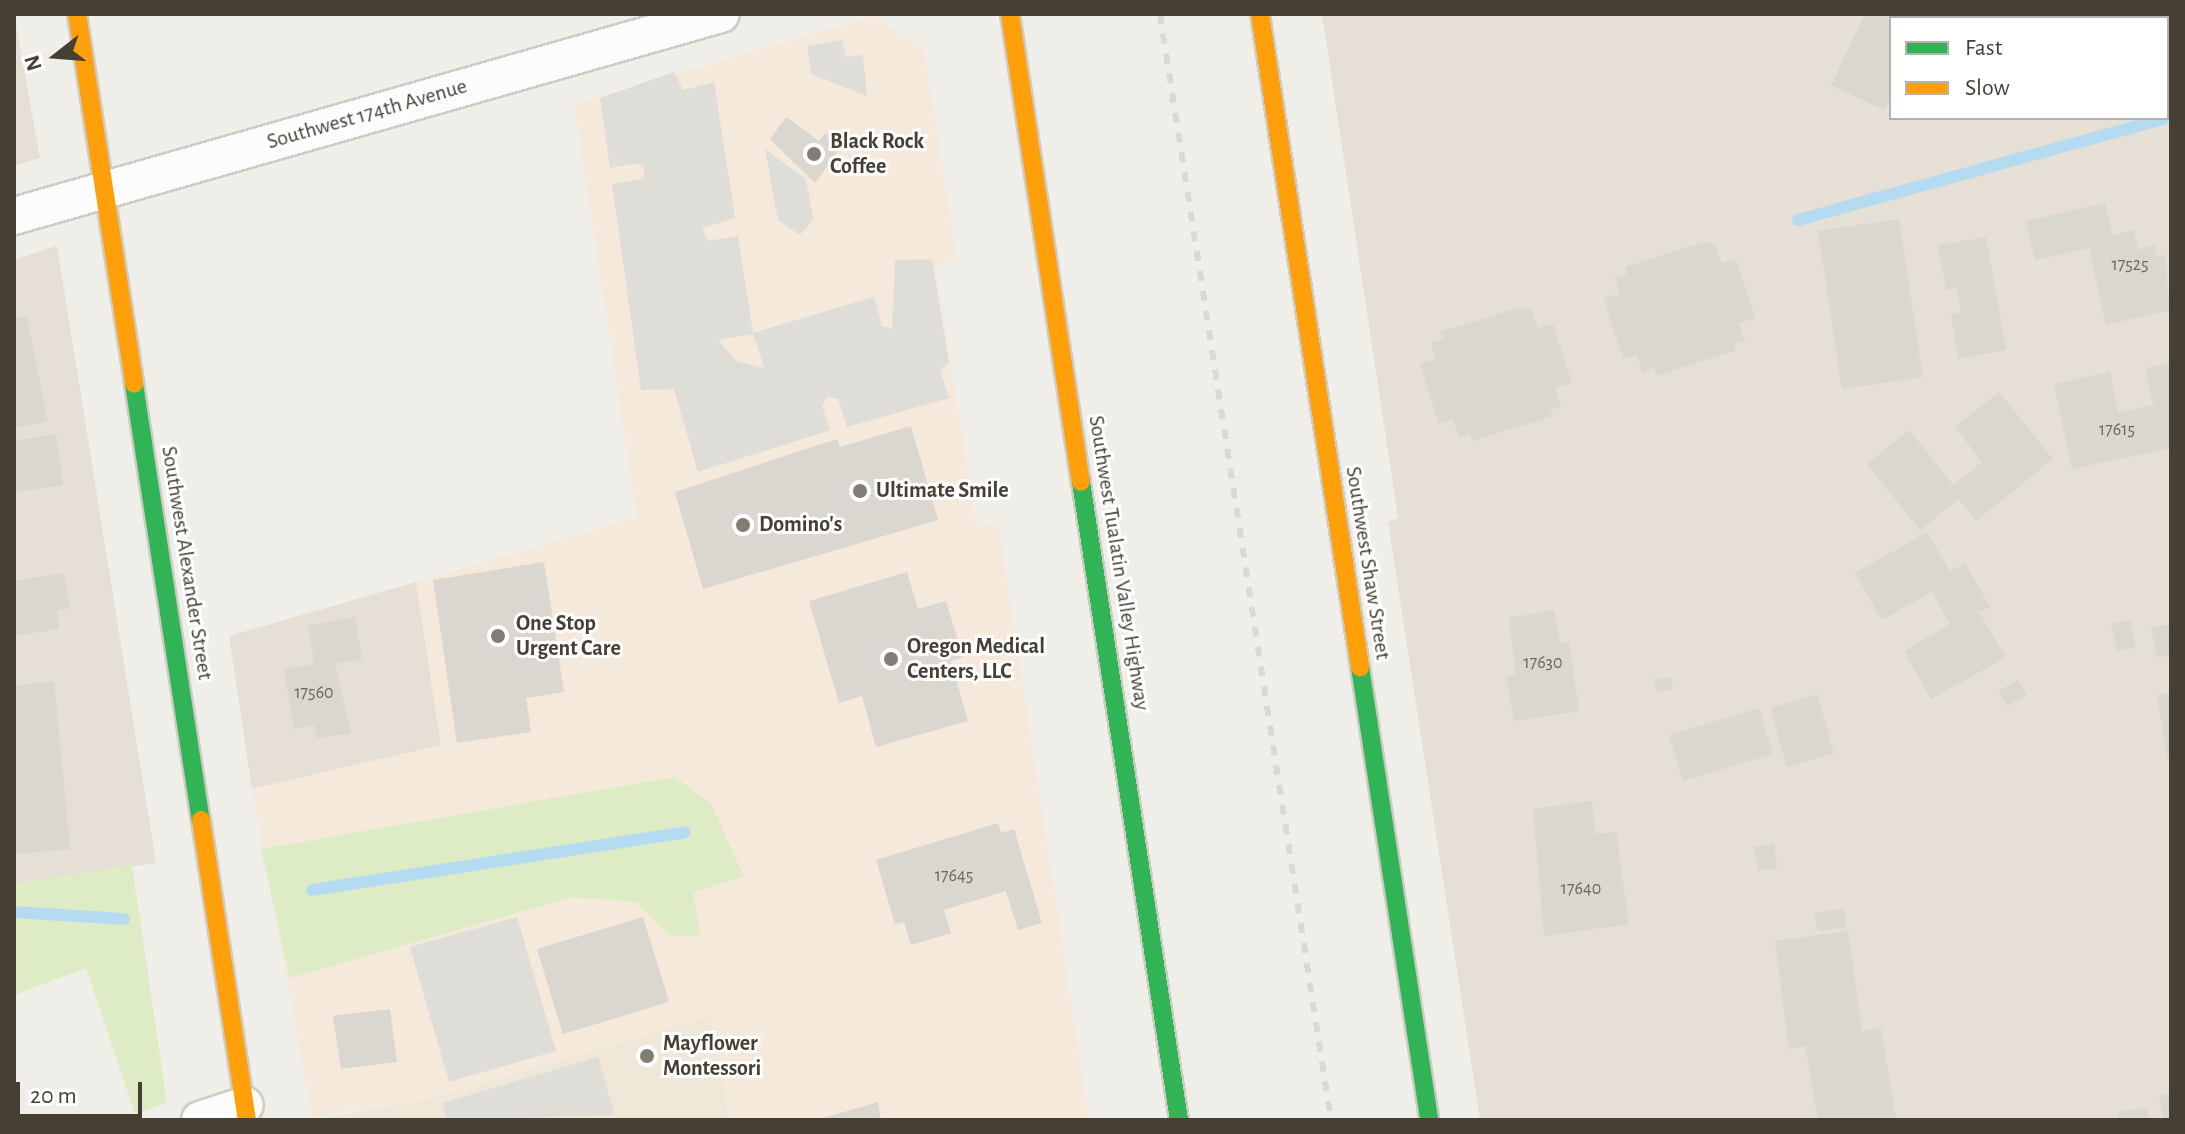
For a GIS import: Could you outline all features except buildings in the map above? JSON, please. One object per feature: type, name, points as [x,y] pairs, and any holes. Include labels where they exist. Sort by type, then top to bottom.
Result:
[{"type":"street","name":"Southwest Alexander Street","points":[[77,14],[246,1113]]},
{"type":"street","name":"Southwest 174th Avenue","points":[[14,216],[721,14]]},
{"type":"street","name":"Southwest Tualatin Valley Highway","points":[[1010,14],[1179,1120]]},
{"type":"street","name":"Southwest Shaw Street","points":[[1260,14],[1429,1120]]},
{"type":"street","points":[[200,1120],[246,1113]]},
{"type":"shaded area","points":[[14,14],[40,158],[14,166]]},
{"type":"shaded area","points":[[1322,14],[2171,14],[2171,1120],[1480,1120],[1388,522],[1398,518]]},
{"type":"shaded area","points":[[873,16],[924,49],[957,260],[936,267],[976,528],[998,522],[1089,1120],[729,1120],[713,1016],[437,1097],[312,1117],[252,789],[441,745],[416,582],[637,517],[574,104]]},
{"type":"shaded area","points":[[842,40],[846,57],[863,55],[867,96],[811,74],[807,46]]},
{"type":"shaded area","points":[[674,72],[683,90],[714,82],[735,218],[702,228],[707,241],[738,236],[753,333],[874,297],[882,326],[892,329],[895,260],[932,259],[949,362],[940,370],[949,398],[847,427],[838,399],[828,397],[822,405],[830,430],[698,472],[674,389],[641,390],[612,184],[643,179],[645,170],[638,163],[610,168],[600,98]],"holes":[[[753,334],[764,368],[736,361],[718,340]]]},
{"type":"shaded area","points":[[765,149],[806,179],[813,220],[800,235],[778,220]]},
{"type":"shaded area","points":[[57,246],[156,863],[14,884],[14,260]]},
{"type":"shaded area","points":[[416,582],[441,745],[252,789],[229,636]]},
{"type":"shaded area","points":[[517,917],[556,1051],[449,1082],[410,947]]},
{"type":"shaded area","name":"Mayflower Montessori","points":[[712,1016],[729,1120],[312,1120],[437,1097]]},
{"type":"shaded area","points":[[598,1057],[615,1115],[447,1120],[442,1103]]},
{"type":"green space","points":[[675,777],[711,804],[744,876],[693,892],[700,936],[669,935],[636,902],[573,897],[290,978],[261,849]]},
{"type":"green space","points":[[132,865],[167,1103],[135,1114],[86,968],[14,995],[14,884]]},
{"type":"waterway","points":[[1798,220],[2158,120]]},
{"type":"waterway","points":[[312,890],[685,832]]},
{"type":"waterway","points":[[14,912],[124,919]]},
{"type":"railway","points":[[1160,14],[1331,1120]]},
{"type":"traffic: fast","points":[[134,384],[201,820]]},
{"type":"traffic: fast","points":[[1081,482],[1179,1120]]},
{"type":"traffic: fast","points":[[1360,667],[1429,1120]]},
{"type":"traffic: slow","points":[[77,14],[134,384]]},
{"type":"traffic: slow","points":[[1010,14],[1081,482]]},
{"type":"traffic: slow","points":[[1260,14],[1360,667]]},
{"type":"traffic: slow","points":[[201,820],[247,1120]]},
{"type":"place","name":"Black Rock Coffee","points":[[814,154]]},
{"type":"place","name":"Ultimate Smile","points":[[860,491]]},
{"type":"place","name":"Domino's","points":[[743,525]]},
{"type":"place","name":"One Stop Urgent Care","points":[[498,636]]},
{"type":"place","name":"Oregon Medical Centers, LLC","points":[[891,659]]},
{"type":"place","name":"Mayflower Montessori","points":[[647,1056]]}]
